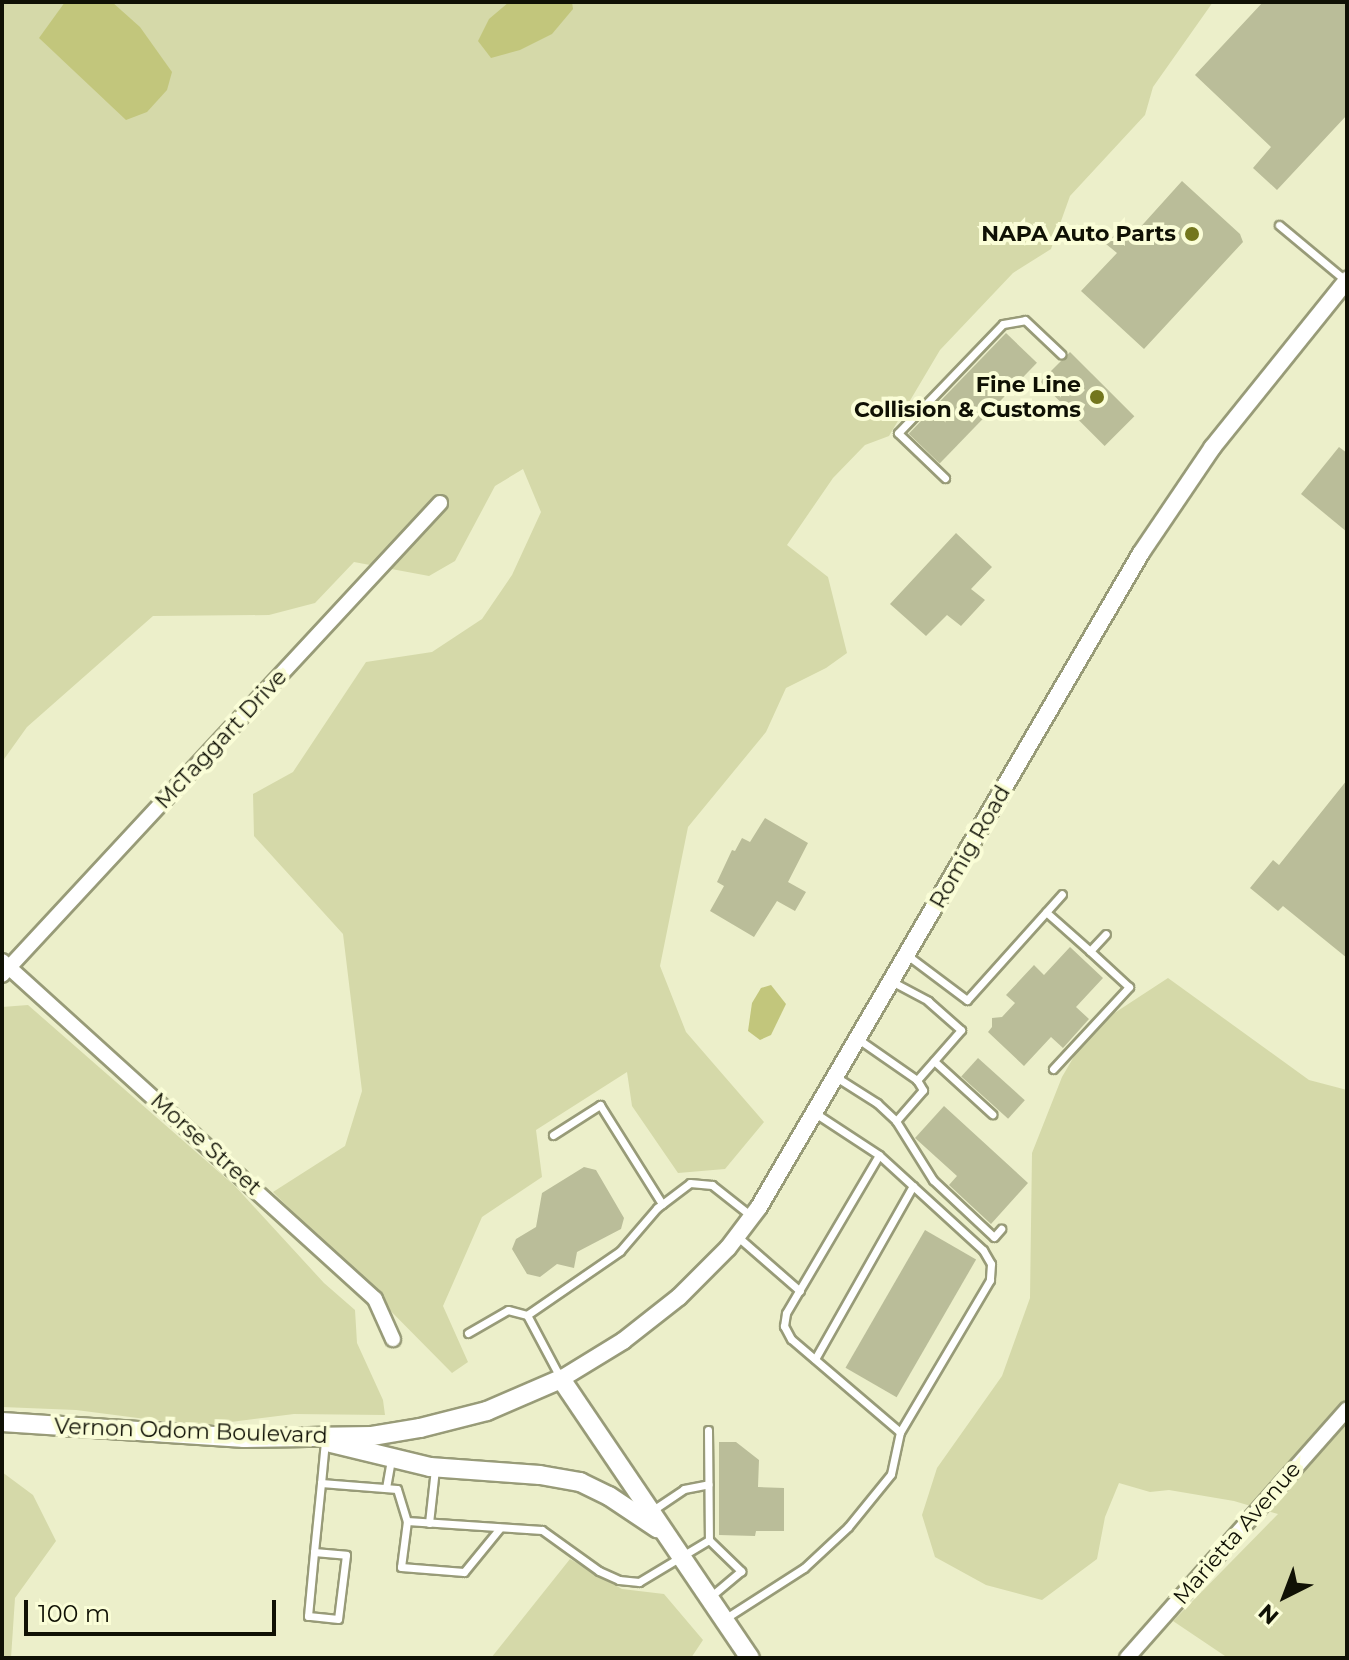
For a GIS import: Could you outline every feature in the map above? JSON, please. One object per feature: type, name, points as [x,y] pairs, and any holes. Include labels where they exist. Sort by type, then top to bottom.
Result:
[{"type":"main road","name":"Vernon Odom Boulevard","points":[[2,1422],[320,1440],[420,1428],[490,1410],[561,1379]]},
{"type":"main road","points":[[561,1379],[750,1658]]},
{"type":"main road","points":[[320,1440],[435,1468],[540,1475],[580,1482],[609,1496],[666,1534]]},
{"type":"street","name":"Romig Road","points":[[561,1379],[652,1319],[696,1281],[752,1216],[1163,519],[1212,448],[1347,281]]},
{"type":"street","name":"McTaggart Drive","points":[[4,968],[440,503]]},
{"type":"street","name":"Morse Street","points":[[4,968],[375,1299],[393,1339]]},
{"type":"street","name":"Marietta Avenue","points":[[1127,1658],[1347,1409]]},
{"type":"lane","points":[[1279,225],[1347,281]]},
{"type":"lane","points":[[945,478],[898,433],[1003,324],[1025,320],[1061,354]]},
{"type":"lane","points":[[907,955],[967,1000],[1062,894]]},
{"type":"lane","points":[[1046,912],[1129,987],[1053,1069]]},
{"type":"lane","points":[[1090,951],[1106,934]]},
{"type":"lane","points":[[892,981],[928,1001],[961,1030],[917,1080]]},
{"type":"lane","points":[[858,1039],[917,1080],[923,1090],[896,1121]]},
{"type":"lane","points":[[934,1061],[992,1114]]},
{"type":"lane","points":[[836,1077],[877,1103],[896,1121],[933,1180],[994,1237],[1001,1229]]},
{"type":"lane","points":[[553,1135],[600,1105],[662,1204]]},
{"type":"lane","points":[[724,1619],[804,1568],[848,1527],[891,1474],[900,1432],[990,1280],[991,1264],[983,1250],[879,1155],[815,1113]]},
{"type":"lane","points":[[879,1155],[786,1313],[784,1326],[791,1339],[900,1432]]},
{"type":"lane","points":[[527,1315],[620,1251],[662,1204],[690,1183],[712,1185],[752,1216]]},
{"type":"lane","points":[[815,1359],[913,1186]]},
{"type":"lane","points":[[737,1236],[800,1291]]},
{"type":"lane","points":[[468,1333],[508,1310],[527,1315],[561,1379]]},
{"type":"lane","points":[[708,1430],[709,1540],[741,1571],[709,1597]]},
{"type":"lane","points":[[314,1552],[346,1555],[338,1619],[308,1616],[314,1552],[321,1483],[320,1440]]},
{"type":"lane","points":[[386,1488],[391,1459]]},
{"type":"lane","points":[[429,1523],[435,1468]]},
{"type":"lane","points":[[321,1483],[397,1489],[407,1521],[401,1567],[464,1572],[500,1528]]},
{"type":"lane","points":[[651,1512],[684,1489],[709,1484]]},
{"type":"lane","points":[[407,1521],[542,1530],[599,1571],[619,1580],[639,1582],[709,1540]]},
{"type":"shaded area","points":[[2,2],[1213,2],[1153,87],[1145,115],[1070,196],[1051,249],[1013,273],[940,350],[889,436],[865,445],[833,478],[787,545],[828,577],[847,653],[826,668],[786,688],[766,732],[688,827],[660,966],[686,1032],[764,1122],[725,1169],[678,1173],[632,1106],[627,1072],[536,1130],[542,1177],[482,1217],[443,1306],[468,1362],[452,1373],[273,1192],[345,1146],[362,1091],[343,934],[254,836],[253,794],[293,772],[366,662],[432,652],[482,619],[512,575],[541,512],[523,469],[495,486],[455,561],[429,576],[354,562],[315,603],[269,615],[153,616],[27,727],[2,762]]},
{"type":"shaded area","points":[[65,2],[112,2],[140,27],[172,72],[167,90],[147,112],[126,120],[39,38]]},
{"type":"shaded area","points":[[509,2],[572,2],[573,9],[552,34],[520,50],[491,58],[478,41],[489,19]]},
{"type":"shaded area","points":[[1168,978],[1309,1080],[1347,1090],[1347,1658],[1228,1658],[1173,1621],[1278,1514],[1234,1501],[1169,1490],[1150,1492],[1119,1483],[1105,1517],[1097,1559],[1042,1600],[986,1585],[935,1557],[922,1515],[937,1468],[1002,1376],[1030,1298],[1032,1153],[1062,1077],[1090,1029]]},
{"type":"shaded area","points":[[771,985],[786,1004],[771,1035],[760,1040],[748,1031],[752,1003],[761,988]]},
{"type":"shaded area","points":[[28,1005],[235,1186],[324,1283],[355,1310],[357,1343],[383,1400],[385,1415],[294,1414],[200,1426],[76,1410],[2,1407],[2,1007]]},
{"type":"shaded area","points":[[2,1472],[33,1495],[56,1541],[15,1598],[11,1658],[2,1658]]},
{"type":"shaded area","points":[[570,1559],[622,1589],[664,1594],[703,1640],[691,1658],[491,1658]]},
{"type":"building","points":[[1263,2],[1347,2],[1347,115],[1277,190],[1253,168],[1271,147],[1195,75]]},
{"type":"building","points":[[1182,181],[1240,234],[1243,242],[1144,349],[1081,291],[1117,253],[1106,244],[1126,222],[1136,232]]},
{"type":"building","points":[[1006,333],[1037,363],[940,464],[909,434]]},
{"type":"building","points":[[1070,352],[1134,416],[1105,446],[1040,382]]},
{"type":"building","points":[[1339,447],[1347,453],[1347,532],[1301,494]]},
{"type":"building","points":[[956,533],[992,567],[971,589],[985,600],[961,626],[947,615],[926,636],[890,604]]},
{"type":"building","points":[[1347,780],[1347,958],[1283,906],[1278,911],[1250,888],[1273,860],[1279,865]]},
{"type":"building","points":[[765,818],[808,843],[788,882],[806,892],[795,911],[777,901],[754,937],[710,911],[724,886],[717,882],[732,850],[735,851],[742,838],[750,842]]},
{"type":"building","points":[[1070,947],[1103,978],[1076,1007],[1089,1019],[1063,1048],[1051,1037],[1024,1066],[988,1032],[992,1027],[992,1018],[1002,1017],[1015,1003],[1006,995],[1034,965],[1044,975]]},
{"type":"building","points":[[978,1058],[1025,1100],[1008,1119],[961,1077]]},
{"type":"building","points":[[944,1106],[1028,1183],[991,1224],[949,1185],[957,1176],[915,1138]]},
{"type":"building","points":[[584,1167],[596,1170],[624,1218],[621,1229],[577,1252],[574,1268],[557,1264],[540,1277],[527,1274],[512,1249],[516,1239],[536,1227],[542,1193]]},
{"type":"building","points":[[925,1230],[976,1260],[897,1397],[846,1368]]},
{"type":"building","points":[[719,1442],[736,1442],[759,1460],[758,1487],[784,1488],[784,1531],[756,1531],[755,1536],[719,1535]]},
{"type":"place","name":"NAPA Auto Parts","points":[[1192,234]]},
{"type":"place","name":"Fine Line Collision & Customs","points":[[1097,397]]}]
